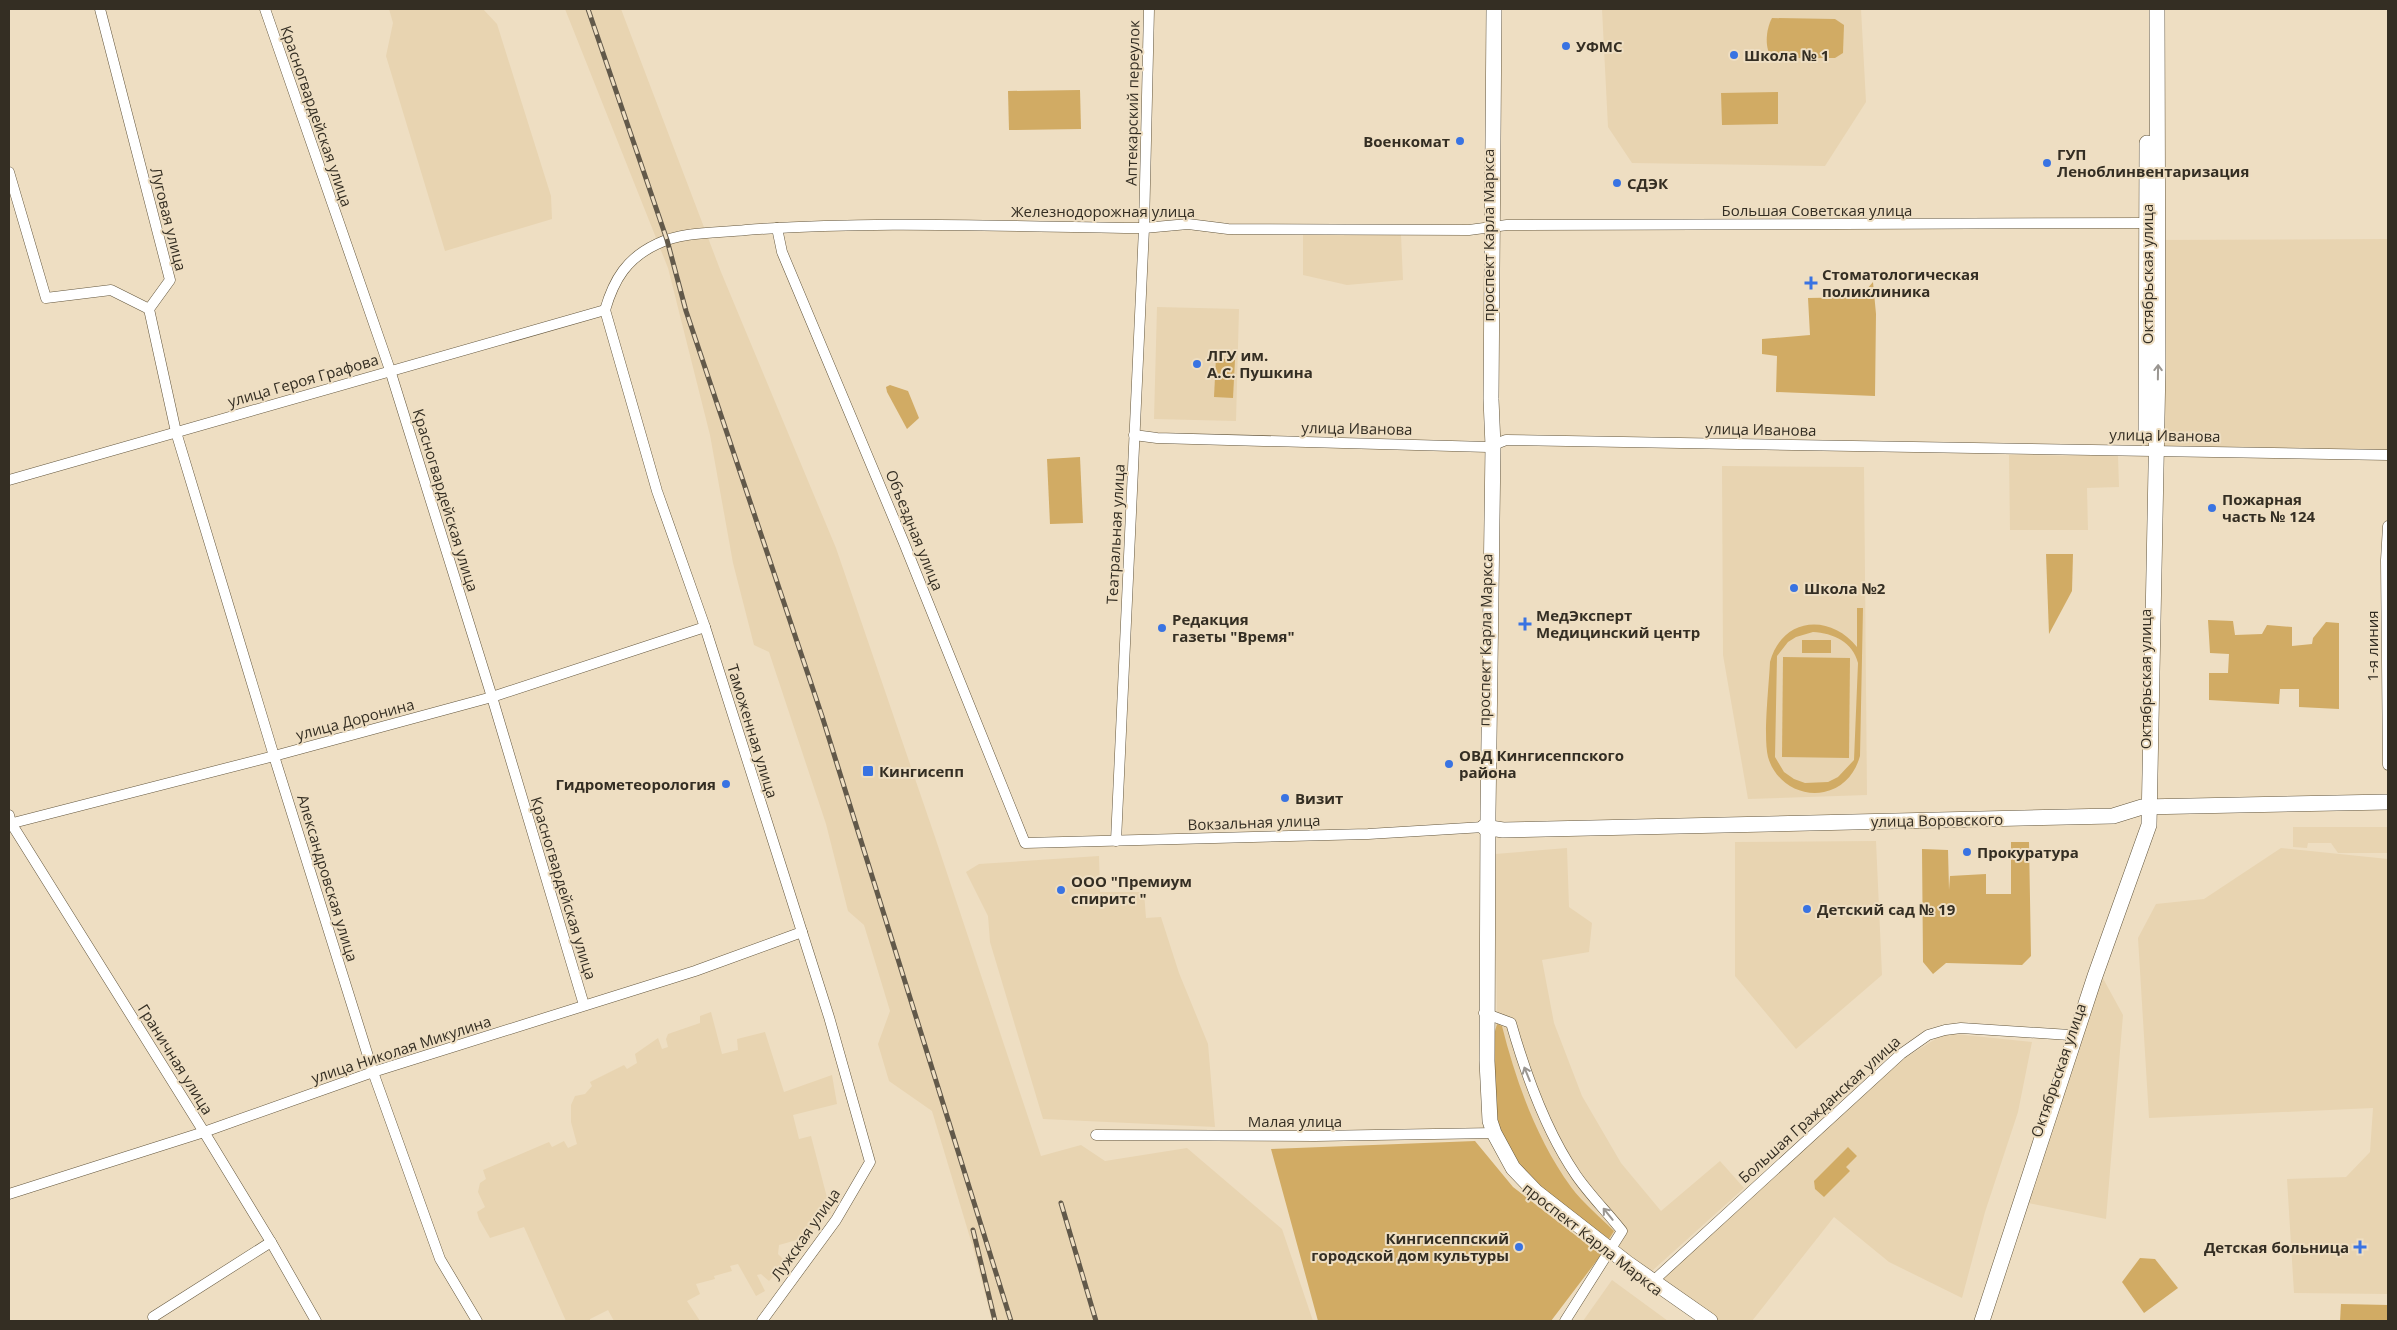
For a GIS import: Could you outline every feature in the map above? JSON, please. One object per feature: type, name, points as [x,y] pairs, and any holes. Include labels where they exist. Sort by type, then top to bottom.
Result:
[{"type":"street","name":"Луговая улица","points":[[100,9],[170,280],[149,309]]},
{"type":"street","name":"Красногвардейская улица","points":[[265,9],[390,370],[492,697],[584,1005]]},
{"type":"street","name":"Аптекарский переулок","points":[[1144,228],[1149,9]]},
{"type":"street","name":"проспект Карла Маркса","points":[[1489,9],[1491,227],[1486,435],[1491,446],[1486,827],[1485,1121],[1510,1171],[1530,1193],[1702,1321]]},
{"type":"street","points":[[1491,227],[1494,9]]},
{"type":"street","name":"Октябрьская улица","points":[[1974,1321],[2145,813],[2151,450],[2147,223],[2147,9]]},
{"type":"street","points":[[2151,450],[2158,346],[2157,9]]},
{"type":"street","points":[[9,172],[46,298],[111,290],[149,309],[176,432]]},
{"type":"street","name":"Большая Советская улица","points":[[1491,227],[2147,223]]},
{"type":"street","name":"Железнодорожная улица","points":[[605,310],[612,286],[628,262],[656,244],[691,235],[777,228],[876,226],[1144,228],[1188,224],[1228,229],[1469,230],[1491,227]]},
{"type":"street","name":"Объездная улица","points":[[777,228],[782,252],[904,543],[1025,843]]},
{"type":"street","name":"Театральная улица","points":[[1116,841],[1144,228]]},
{"type":"street","name":"улица Героя Графова","points":[[9,480],[605,310]]},
{"type":"street","name":"Таможенная улица","points":[[605,310],[657,491],[705,627],[802,932],[847,1077],[870,1162]]},
{"type":"street","name":"Александровская улица","points":[[176,432],[274,756],[373,1072],[440,1259],[478,1321]]},
{"type":"street","name":"улица Иванова","points":[[1134,435],[1157,438],[1491,446],[1506,440],[2388,454]]},
{"type":"street","name":"1-я линия","points":[[2388,526],[2386,560],[2388,765]]},
{"type":"street","name":"улица Доронина","points":[[10,821],[274,756],[492,697],[705,627]]},
{"type":"street","name":"улица Воровского","points":[[1486,827],[1503,830],[2113,816],[2388,802]]},
{"type":"street","points":[[1982,1321],[2095,976],[2149,825],[2145,813],[2388,812]]},
{"type":"street","name":"Граничная улица","points":[[10,821],[204,1132],[271,1242],[316,1321]]},
{"type":"street","name":"Вокзальная улица","points":[[1025,843],[1368,834],[1426,829],[1486,827]]},
{"type":"street","name":"улица Николая Микулина","points":[[9,1194],[204,1132],[373,1072],[695,971],[802,932]]},
{"type":"street","points":[[1485,1014],[1511,1023],[1521,1058],[1544,1116],[1576,1174],[1622,1231],[1565,1321]]},
{"type":"street","name":"Большая Гражданская улица","points":[[1650,1283],[1901,1054],[1928,1035],[1961,1028],[2070,1035]]},
{"type":"street","name":"Малая улица","points":[[1096,1135],[1315,1136],[1491,1133]]},
{"type":"street","name":"Лужская улица","points":[[762,1321],[836,1220],[870,1162]]},
{"type":"street","points":[[153,1317],[271,1242]]},
{"type":"street","points":[[1650,1283],[1710,1321]]},
{"type":"shaded area","points":[[389,9],[483,9],[497,24],[551,196],[552,219],[445,251],[386,56],[393,23]]},
{"type":"shaded area","points":[[565,9],[621,9],[721,272],[836,548],[1041,1156],[1081,1145],[1105,1161],[1187,1148],[1282,1229],[1313,1321],[992,1321],[974,1251],[932,1111],[889,1081],[878,1044],[890,1011],[864,925],[848,911],[826,824],[769,652],[754,645],[733,563],[710,435],[668,268]]},
{"type":"shaded area","name":"Школа № 1","points":[[1602,9],[1861,9],[1866,102],[1825,166],[1632,163],[1608,127]]},
{"type":"shaded area","points":[[1772,18],[1835,19],[1844,25],[1843,53],[1835,58],[1772,58],[1769,54],[1767,38],[1768,27]]},
{"type":"shaded area","points":[[1080,90],[1081,129],[1009,130],[1008,91]]},
{"type":"shaded area","points":[[1778,92],[1778,124],[1722,125],[1721,93]]},
{"type":"shaded area","points":[[1303,234],[1401,235],[1403,280],[1347,285],[1303,275]]},
{"type":"shaded area","points":[[2388,239],[2388,455],[2146,450],[2146,240]]},
{"type":"shaded area","points":[[1873,282],[1876,314],[1875,396],[1776,392],[1777,356],[1762,354],[1762,339],[1810,335],[1808,298],[1860,297]]},
{"type":"shaded area","name":"ЛГУ им. А.С. Пушкина","points":[[1157,307],[1239,309],[1236,421],[1154,419]]},
{"type":"shaded area","points":[[1216,358],[1235,360],[1233,398],[1214,397]]},
{"type":"shaded area","points":[[890,385],[908,391],[919,418],[907,429],[887,392],[886,387]]},
{"type":"shaded area","points":[[2009,455],[2118,456],[2119,487],[2087,488],[2088,530],[2010,530]]},
{"type":"shaded area","points":[[1080,457],[1083,523],[1050,524],[1047,459]]},
{"type":"shaded area","name":"Школа №2","points":[[1722,466],[1864,467],[1867,795],[1748,799],[1723,655]]},
{"type":"shaded area","points":[[2046,554],[2073,554],[2072,591],[2049,634]]},
{"type":"shaded area","points":[[1857,608],[1863,608],[1860,756],[1858,763],[1842,784],[1831,790],[1815,793],[1798,790],[1776,774],[1768,757],[1766,724],[1770,662],[1776,647],[1785,636],[1796,629],[1808,625],[1821,625],[1834,629],[1846,636],[1857,647]],"holes":[[[1813,632],[1828,634],[1847,644],[1852,649],[1858,663],[1854,760],[1838,777],[1828,782],[1805,783],[1794,779],[1784,772],[1775,757],[1777,656],[1788,642],[1796,637]]]},
{"type":"shaded area","points":[[2208,620],[2233,621],[2235,635],[2262,634],[2267,625],[2292,627],[2292,646],[2312,644],[2313,638],[2326,622],[2339,623],[2339,709],[2299,707],[2299,689],[2280,689],[2279,704],[2209,700],[2209,673],[2228,673],[2229,654],[2210,653]]},
{"type":"shaded area","points":[[1802,640],[1831,640],[1831,653],[1802,653]]},
{"type":"shaded area","points":[[1783,657],[1850,658],[1849,758],[1782,757]]},
{"type":"shaded area","points":[[2293,827],[2388,827],[2388,853],[2338,853],[2331,843],[2308,843],[2307,848],[2293,847]]},
{"type":"shaded area","name":"Детский сад № 19","points":[[1876,841],[1882,975],[1796,1049],[1735,976],[1735,842]]},
{"type":"shaded area","points":[[2011,842],[2029,842],[2031,956],[2022,965],[1946,963],[1933,974],[1923,962],[1922,849],[1948,850],[1949,890],[1950,876],[1986,874],[1986,894],[2011,894]]},
{"type":"shaded area","points":[[1567,848],[1569,907],[1592,923],[1589,952],[1542,960],[1554,1023],[1582,1096],[1621,1163],[1661,1211],[1720,1161],[1744,1188],[1652,1271],[1536,1192],[1487,1061],[1497,1024],[1495,854]]},
{"type":"shaded area","points":[[2281,848],[2388,859],[2388,1294],[2294,1293],[2287,1179],[2346,1177],[2370,1152],[2373,1108],[2149,1118],[2138,938],[2156,904],[2204,899]]},
{"type":"shaded area","points":[[1099,856],[1100,892],[1144,892],[1146,918],[1161,917],[1179,973],[1208,1044],[1215,1127],[1043,1119],[990,942],[988,916],[966,872],[979,864]]},
{"type":"shaded area","points":[[2099,971],[2123,1015],[2106,1219],[2023,1202]]},
{"type":"shaded area","points":[[711,1012],[722,1054],[738,1050],[737,1039],[765,1032],[784,1092],[832,1075],[837,1104],[793,1115],[799,1139],[811,1136],[831,1213],[821,1216],[822,1220],[816,1222],[817,1227],[810,1229],[811,1236],[779,1245],[778,1254],[786,1262],[769,1281],[761,1274],[757,1275],[765,1291],[756,1296],[738,1264],[730,1266],[732,1271],[714,1276],[715,1279],[696,1284],[700,1294],[687,1301],[700,1321],[614,1321],[608,1310],[590,1319],[590,1321],[566,1321],[524,1227],[490,1238],[479,1219],[477,1212],[485,1207],[478,1192],[480,1183],[486,1179],[483,1170],[549,1142],[552,1147],[564,1141],[568,1148],[577,1144],[571,1122],[571,1105],[575,1096],[585,1094],[592,1086],[590,1082],[624,1065],[627,1069],[637,1063],[635,1054],[658,1038],[662,1049],[668,1047],[666,1039],[668,1034],[700,1023],[700,1016]]},
{"type":"shaded area","points":[[1497,1024],[1502,1026],[1521,1089],[1548,1150],[1571,1187],[1614,1231],[1609,1239],[1563,1205],[1536,1192],[1500,1135],[1487,1061]]},
{"type":"shaded area","points":[[1945,1033],[2032,1042],[2018,1112],[1985,1212],[1962,1298],[1889,1262],[1834,1217],[1752,1321],[1712,1321],[1670,1293],[1663,1278],[1897,1063]]},
{"type":"shaded area","points":[[1475,1141],[1513,1187],[1601,1255],[1551,1321],[1318,1321],[1271,1149]]},
{"type":"shaded area","points":[[1848,1147],[1857,1156],[1846,1167],[1850,1171],[1824,1197],[1815,1189],[1814,1181]]},
{"type":"shaded area","points":[[2140,1258],[2155,1259],[2178,1288],[2144,1313],[2122,1282]]},
{"type":"shaded area","points":[[1612,1280],[1668,1321],[1583,1321]]},
{"type":"shaded area","points":[[2341,1304],[2388,1305],[2388,1321],[2340,1321]]},
{"type":"railway","points":[[588,9],[667,240],[686,311],[822,716],[1011,1321]]},
{"type":"railway","points":[[1061,1203],[1096,1321]]},
{"type":"railway","points":[[973,1230],[995,1321]]},
{"type":"place","name":"УФМС","points":[[1566,46]]},
{"type":"place","name":"Школа № 1","points":[[1734,55]]},
{"type":"place","name":"Военкомат","points":[[1460,141]]},
{"type":"place","name":"ГУП Леноблинвентаризация","points":[[2047,163]]},
{"type":"place","name":"СДЭК","points":[[1617,183]]},
{"type":"place","name":"Стоматологическая поликлиника","points":[[1811,283]]},
{"type":"place","name":"ЛГУ им. А.С. Пушкина","points":[[1197,364]]},
{"type":"place","name":"Пожарная часть № 124","points":[[2212,508]]},
{"type":"place","name":"Школа №2","points":[[1794,588]]},
{"type":"place","name":"МедЭксперт Медицинский центр","points":[[1525,624]]},
{"type":"place","name":"Редакция газеты \"Время\"","points":[[1162,628]]},
{"type":"place","name":"ОВД Кингисеппского района","points":[[1449,764]]},
{"type":"place","name":"Кингисепп","points":[[868,771]]},
{"type":"place","name":"Гидрометеорология","points":[[726,784]]},
{"type":"place","name":"Визит","points":[[1285,798]]},
{"type":"place","name":"Прокуратура","points":[[1967,852]]},
{"type":"place","name":"ООО \"Премиум спиритс \"","points":[[1061,890]]},
{"type":"place","name":"Детский сад № 19","points":[[1807,909]]},
{"type":"place","name":"Кингисеппский городской дом культуры","points":[[1519,1247]]},
{"type":"place","name":"Детская больница","points":[[2360,1247]]}]
